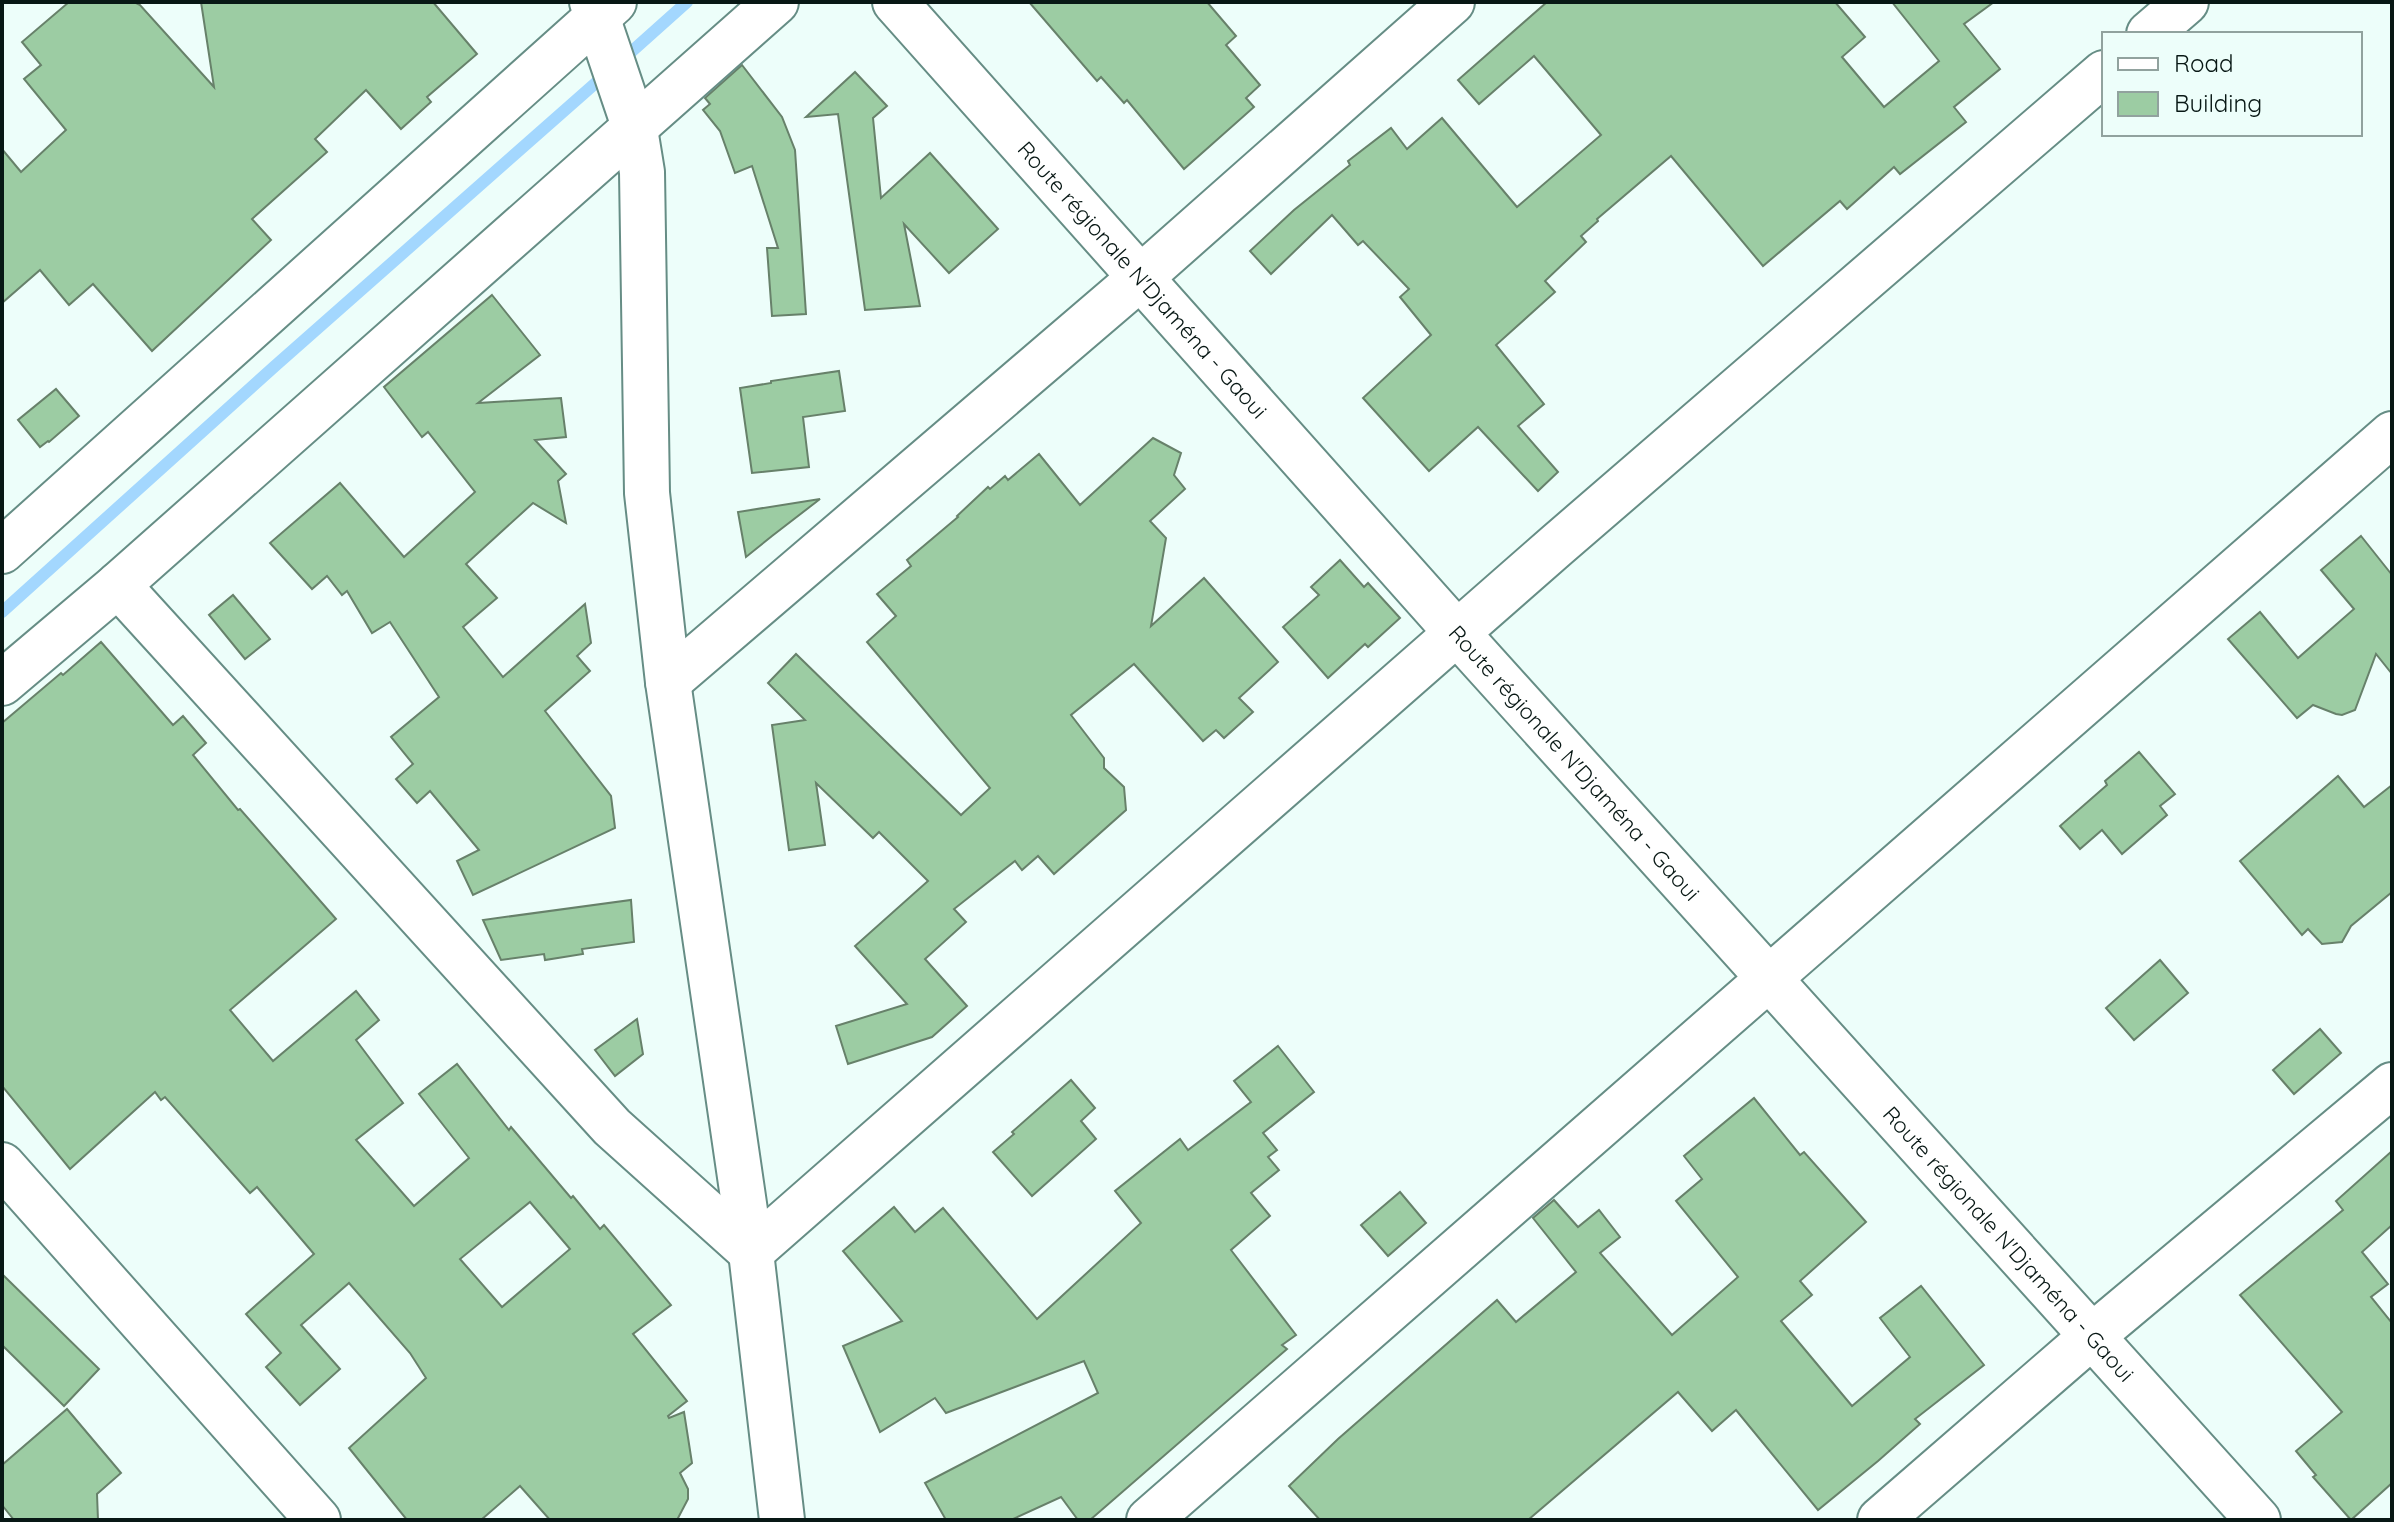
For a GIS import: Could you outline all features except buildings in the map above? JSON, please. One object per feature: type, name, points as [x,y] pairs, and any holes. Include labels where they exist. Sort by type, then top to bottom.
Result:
[{"type":"street","points":[[2,683],[118,585],[630,117],[776,2]]},
{"type":"street","name":"Route régionale N'Djaména - Gaoui","points":[[895,2],[1458,634],[2258,1520]]},
{"type":"street","points":[[668,682],[1140,278],[1452,2]]},
{"type":"street","points":[[2151,32],[2186,2]]},
{"type":"street","points":[[2,551],[601,15],[642,172],[647,493],[668,682],[751,1252],[782,1520]]},
{"type":"street","points":[[751,1252],[1556,546],[2102,75]]},
{"type":"street","points":[[1149,1520],[2392,434]]},
{"type":"street","points":[[118,585],[612,1127],[751,1252]]},
{"type":"street","points":[[1880,1520],[2091,1337],[2392,1085]]},
{"type":"street","points":[[2,1165],[318,1520]]},
{"type":"waterway","points":[[621,61],[687,2]]},
{"type":"waterway","points":[[2,612],[607,73]]}]
